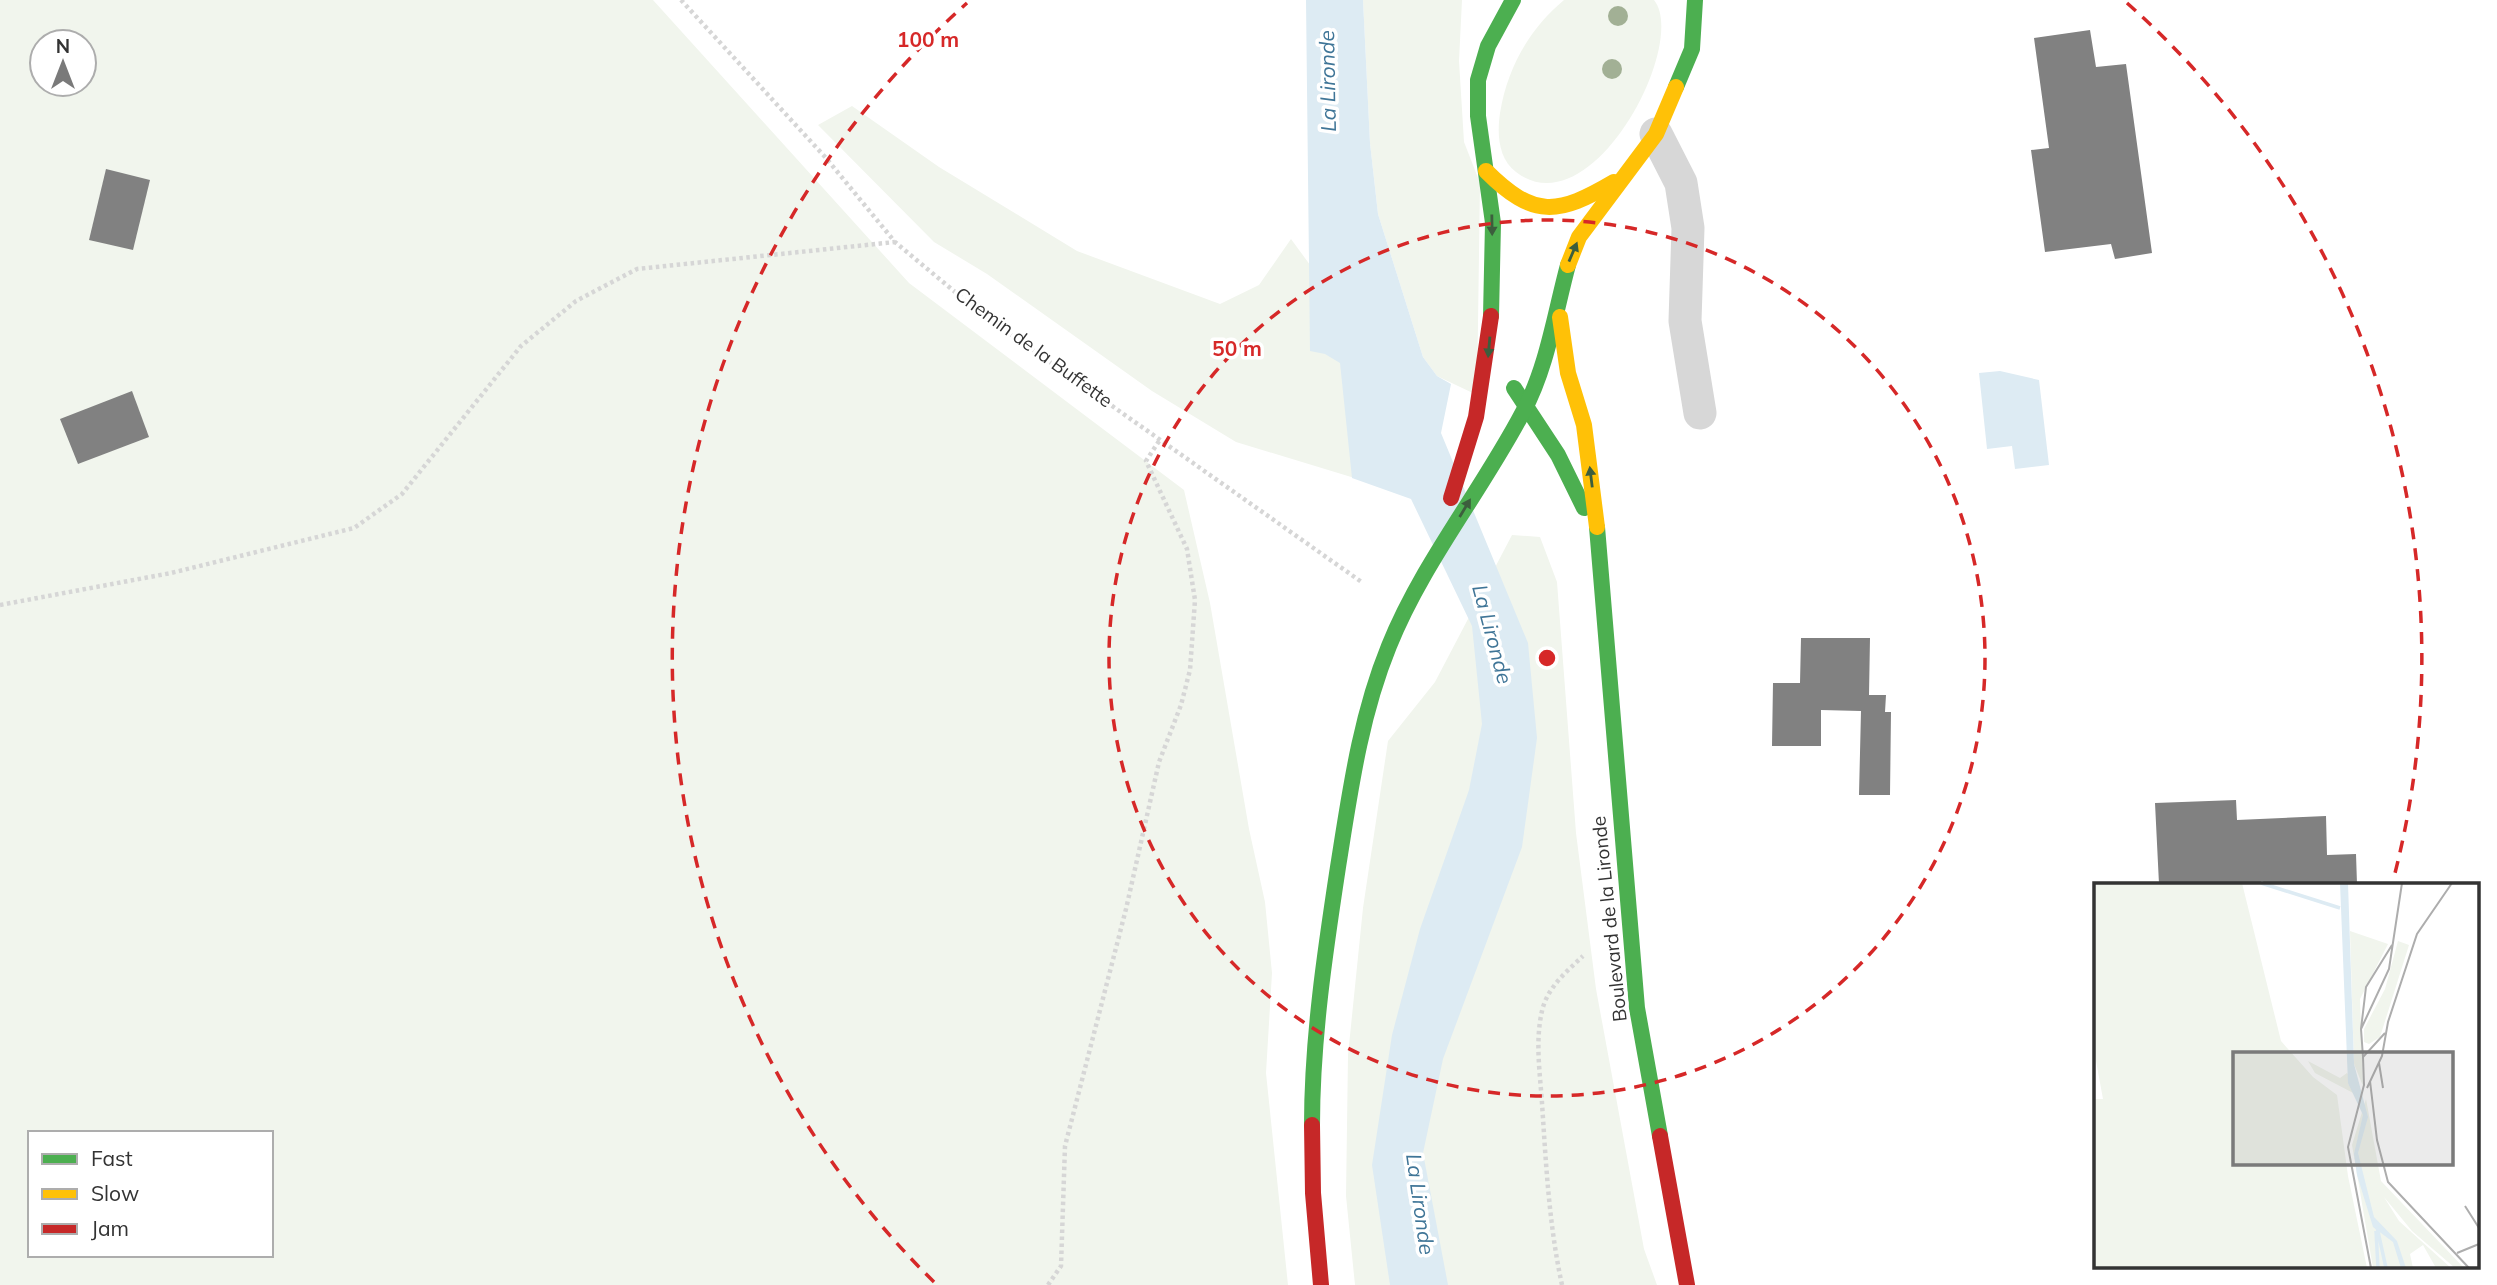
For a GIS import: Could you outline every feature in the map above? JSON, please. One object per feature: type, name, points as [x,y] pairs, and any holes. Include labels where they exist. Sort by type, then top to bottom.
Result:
[{"type":"street","points":[[1482,63],[1495,31],[1513,0]]},
{"type":"street","points":[[1684,0],[1694,22]]},
{"type":"street","points":[[1321,1285],[1312,1167],[1312,1080],[1320,997],[1343,834],[1366,712],[1404,611],[1418,584],[1524,411],[1538,376],[1569,260],[1579,237],[1656,134],[1692,49],[1695,0]]},
{"type":"street","points":[[1418,584],[1474,434],[1485,379],[1493,279],[1492,207],[1478,105],[1482,63],[1479,25]]},
{"type":"street","points":[[1486,171],[1509,196],[1549,210],[1579,204],[1625,176]]},
{"type":"street","points":[[1493,279],[1504,321],[1504,343]]},
{"type":"street","name":"Boulevard de la Lironde","points":[[1559,300],[1564,354],[1584,425],[1599,545],[1637,1008],[1688,1285]]},
{"type":"street","name":"Boulevard de la Lironde","points":[[1509,376],[1524,411],[1546,436],[1569,474],[1599,545]]},
{"type":"lane","points":[[1656,134],[1681,183],[1686,217],[1685,321],[1700,413]]},
{"type":"path","name":"Chemin de la Buffette","points":[[681,0],[826,158],[895,242],[979,312],[1161,438],[1267,518],[1404,611]]},
{"type":"path","points":[[0,605],[171,573],[354,528],[402,494],[522,346],[576,301],[636,269],[895,242]]},
{"type":"path","points":[[1048,1285],[1061,1266],[1065,1146],[1126,909],[1159,762],[1191,670],[1195,600],[1187,549],[1146,461],[1161,438]]},
{"type":"path","points":[[1562,1285],[1554,1246],[1548,1187],[1538,1047],[1542,1010],[1555,983],[1589,950],[1629,930]]},
{"type":"shaded area","points":[[0,0],[653,0],[909,283],[1184,490],[1210,603],[1249,829],[1265,902],[1272,973],[1266,1073],[1288,1285],[0,1285]]},
{"type":"shaded area","points":[[1363,0],[1462,0],[1459,61],[1464,142],[1480,183],[1477,395],[1437,376],[1423,357],[1378,214],[1370,143]]},
{"type":"shaded area","points":[[1564,0],[1654,0],[1661,22],[1658,54],[1645,89],[1626,124],[1602,155],[1574,176],[1545,183],[1516,172],[1505,160],[1500,145],[1499,121],[1508,81],[1521,51],[1540,24]]},
{"type":"shaded area","points":[[852,106],[939,167],[1077,251],[1220,304],[1259,285],[1291,239],[1437,438],[1407,494],[1236,442],[1152,391],[987,274],[934,242],[818,125]]},
{"type":"shaded area","points":[[1512,535],[1540,537],[1557,582],[1576,833],[1596,989],[1644,1249],[1657,1285],[1355,1285],[1346,1196],[1348,1055],[1363,908],[1388,741],[1435,682]]},
{"type":"water","name":"La Lironde","points":[[1306,0],[1363,0],[1370,143],[1378,214],[1423,357],[1437,376],[1451,384],[1441,433],[1528,643],[1537,738],[1522,847],[1443,1059],[1423,1153],[1448,1285],[1390,1285],[1372,1165],[1392,1035],[1420,929],[1469,790],[1482,724],[1472,626],[1411,499],[1352,478],[1340,363],[1325,354],[1310,351]]},
{"type":"water","points":[[2000,371],[2039,380],[2049,465],[2015,469],[2012,446],[1987,449],[1979,373]]},
{"type":"building","points":[[2090,30],[2096,67],[2126,64],[2152,253],[2115,259],[2111,244],[2045,252],[2031,150],[2049,148],[2034,38]]},
{"type":"building","points":[[106,169],[150,180],[133,250],[89,240]]},
{"type":"building","points":[[132,391],[149,437],[78,464],[60,419]]},
{"type":"building","points":[[1801,638],[1870,638],[1869,695],[1886,695],[1885,712],[1891,712],[1890,795],[1859,795],[1861,711],[1821,710],[1821,746],[1772,746],[1773,683],[1800,683]]},
{"type":"building","points":[[2236,800],[2237,820],[2326,816],[2327,855],[2356,854],[2357,883],[2159,883],[2155,803]]},
{"type":"traffic: fast","points":[[1491,316],[1493,223],[1478,116],[1478,80],[1488,46],[1513,0]]},
{"type":"traffic: fast","points":[[1676,87],[1692,49],[1695,0]]},
{"type":"traffic: fast","points":[[1312,1125],[1317,1028],[1328,931],[1352,783],[1370,700],[1389,646],[1418,585],[1507,442],[1531,395],[1544,359],[1568,265]]},
{"type":"traffic: fast","points":[[1514,388],[1558,455],[1584,508]]},
{"type":"traffic: fast","points":[[1597,527],[1637,1008],[1660,1136]]},
{"type":"traffic: slow","points":[[1568,265],[1579,237],[1656,134],[1676,87]]},
{"type":"traffic: slow","points":[[1486,171],[1518,198],[1547,207],[1577,201],[1614,182]]},
{"type":"traffic: slow","points":[[1560,317],[1568,373],[1584,425],[1597,527]]},
{"type":"traffic: jam","points":[[1451,498],[1476,417],[1491,316]]},
{"type":"traffic: jam","points":[[1312,1125],[1313,1193],[1321,1285]]},
{"type":"traffic: jam","points":[[1660,1136],[1687,1285]]}]
